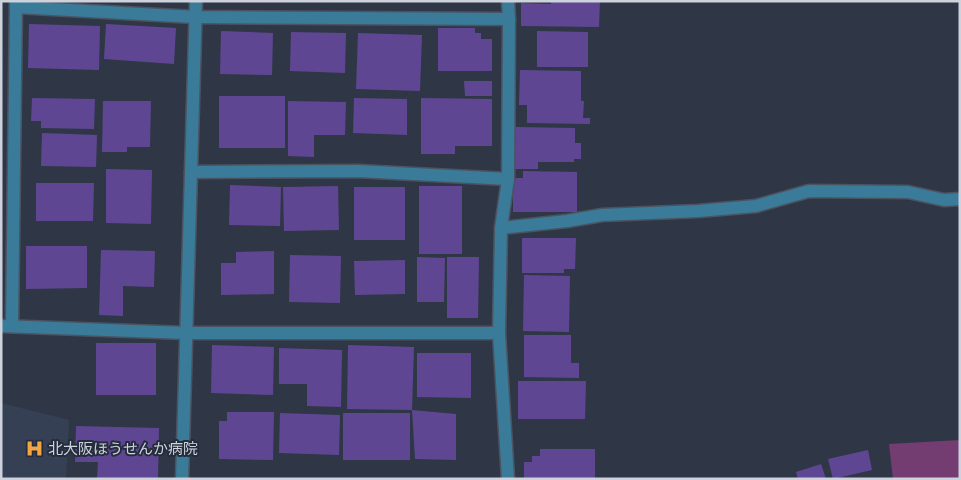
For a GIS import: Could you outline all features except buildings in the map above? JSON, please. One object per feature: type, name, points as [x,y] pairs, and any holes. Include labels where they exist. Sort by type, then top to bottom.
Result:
[{"type":"street","points":[[182,479],[196,1]]},
{"type":"street","points":[[508,1],[508,179],[501,228],[500,333],[508,479]]},
{"type":"street","points":[[500,333],[186,333],[7,326],[16,4],[195,17],[509,19]]},
{"type":"street","points":[[191,172],[358,170],[508,179]]},
{"type":"street","points":[[501,228],[602,215],[698,211],[756,206],[810,191],[908,192],[944,200],[960,199]]},
{"type":"shaded area","name":"北大阪ほうせんか病院","points":[[1,403],[69,420],[66,479],[1,479]]},
{"type":"shaded area","points":[[960,440],[960,479],[893,479],[889,444]]},
{"type":"place","name":"北大阪ほうせんか病院","points":[[34,449]]}]
